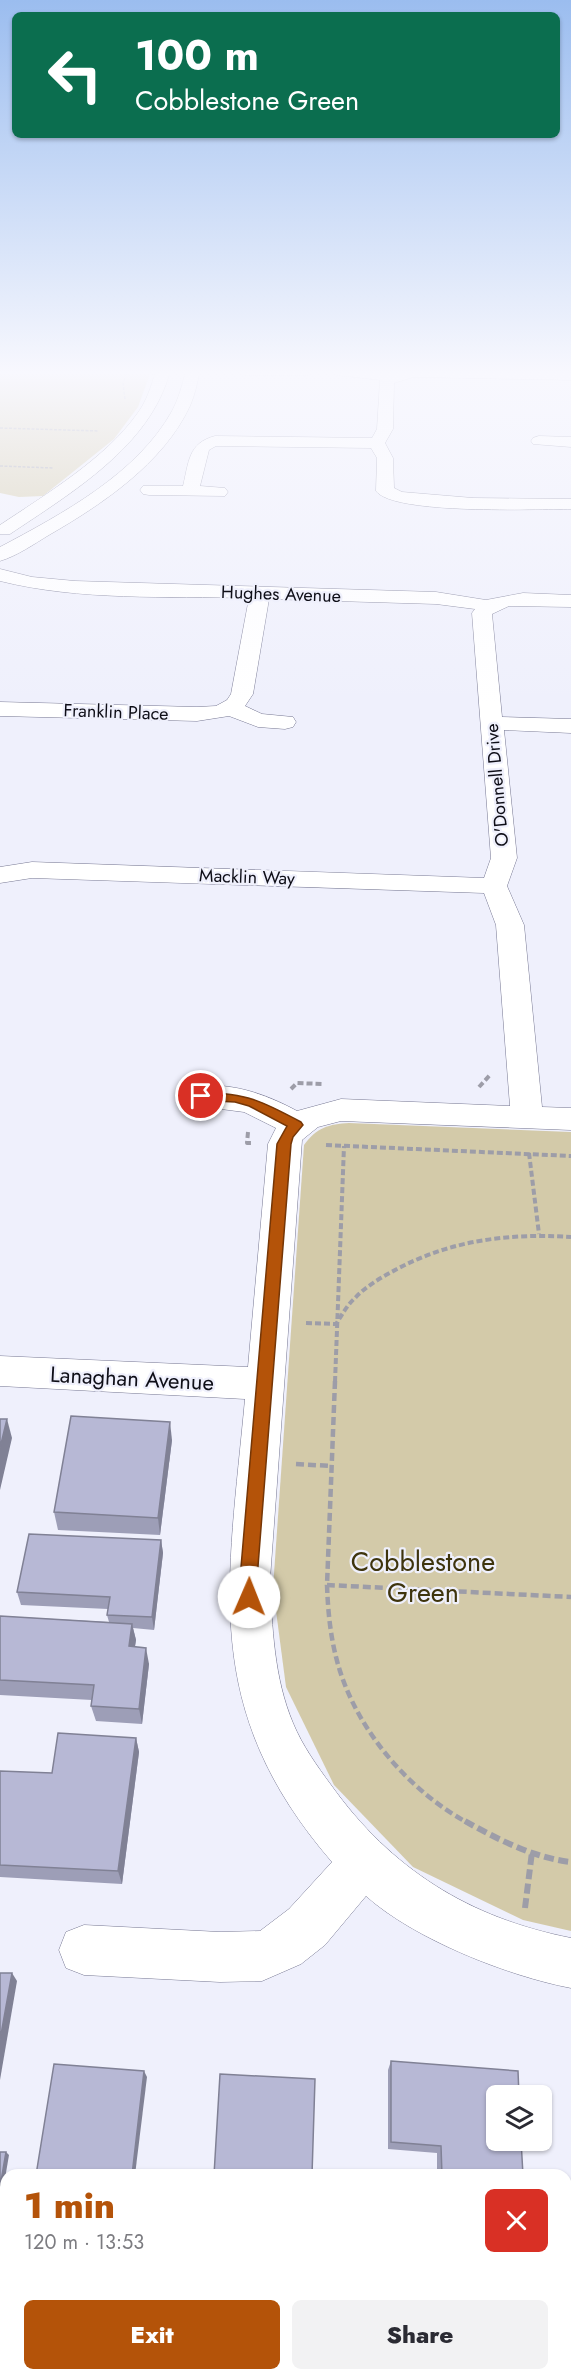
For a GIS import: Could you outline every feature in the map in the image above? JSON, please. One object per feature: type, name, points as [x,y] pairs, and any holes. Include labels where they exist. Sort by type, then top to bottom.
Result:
[{"type":"street","points":[[0,532],[33,512],[72,482]]},
{"type":"street","points":[[0,555],[61,521],[113,482]]},
{"type":"street","points":[[190,491],[192,482]]},
{"type":"street","points":[[385,482],[385,491],[395,497],[420,501],[571,504]]},
{"type":"street","points":[[149,490],[219,492]]},
{"type":"street","points":[[47,502],[8,507],[33,512],[58,512],[83,506]]},
{"type":"street","name":"Hughes Avenue","points":[[0,563],[75,587]]},
{"type":"street","name":"Hughes Avenue","points":[[0,576],[32,583],[75,587],[444,598],[487,606]]},
{"type":"street","points":[[230,708],[240,701],[242,694],[260,593]]},
{"type":"street","points":[[487,606],[504,600],[571,601]]},
{"type":"street","name":"O'Donnell Drive","points":[[487,606],[482,613],[504,858],[494,886]]},
{"type":"street","points":[[230,708],[258,720],[285,722]]},
{"type":"street","name":"Franklin Place","points":[[0,709],[196,714],[221,712],[230,708]]},
{"type":"street","points":[[491,723],[571,726]]},
{"type":"street","name":"Macklin Way","points":[[0,875],[32,870],[494,886]]},
{"type":"street","points":[[494,886],[510,925],[526,1118]]},
{"type":"street","points":[[201,1096],[235,1098],[253,1102],[296,1125]]},
{"type":"street","points":[[571,1119],[341,1110],[312,1116],[296,1125],[287,1135],[284,1144],[249,1579],[250,1634],[261,1693],[281,1747],[318,1806],[364,1861],[410,1900],[466,1928],[519,1950],[571,1963]]},
{"type":"street","name":"Lanaghan Avenue","points":[[0,1371],[264,1384]]},
{"type":"street","points":[[84,1950],[220,1957],[262,1956],[283,1946],[307,1927],[364,1861]]},
{"type":"path","points":[[571,1156],[344,1146],[327,1585],[332,1637],[344,1683],[361,1717],[383,1752],[413,1784],[454,1816],[498,1839],[532,1852],[571,1862]]},
{"type":"path","points":[[529,1153],[539,1234]]},
{"type":"path","points":[[336,1324],[354,1298],[379,1279],[436,1250],[466,1241],[501,1235],[571,1236]]},
{"type":"path","points":[[327,1585],[571,1597]]},
{"type":"path","points":[[519,1950],[532,1852]]},
{"type":"green space","points":[[0,482],[60,482],[43,496],[19,497],[0,493]]},
{"type":"green space","name":"Cobblestone Green","points":[[349,1123],[571,1132],[571,1931],[523,1920],[413,1867],[334,1785],[286,1687],[273,1588],[304,1145],[324,1128]]},
{"type":"building","points":[[71,1416],[170,1422],[158,1518],[54,1512]]},
{"type":"building","points":[[0,1419],[7,1419],[0,1448]]},
{"type":"building","points":[[29,1534],[161,1540],[152,1617],[107,1615],[110,1597],[17,1592]]},
{"type":"building","points":[[0,1616],[132,1624],[129,1646],[146,1648],[139,1709],[91,1706],[94,1685],[0,1680]]},
{"type":"building","points":[[58,1733],[136,1738],[118,1871],[0,1865],[0,1771],[52,1773]]},
{"type":"building","points":[[0,1973],[12,1973],[0,2040]]},
{"type":"building","points":[[391,2061],[518,2071],[519,2085],[486,2085],[486,2151],[522,2151],[523,2169],[442,2169],[441,2146],[391,2142]]},
{"type":"building","points":[[54,2064],[144,2071],[133,2169],[37,2169]]},
{"type":"building","points":[[220,2074],[315,2079],[312,2169],[214,2169]]},
{"type":"building","points":[[0,2152],[6,2152],[3,2169],[0,2169]]},
{"type":"route","points":[[201,1096],[235,1098],[253,1102],[270,1109],[296,1125],[287,1135],[284,1144],[249,1597]]}]
